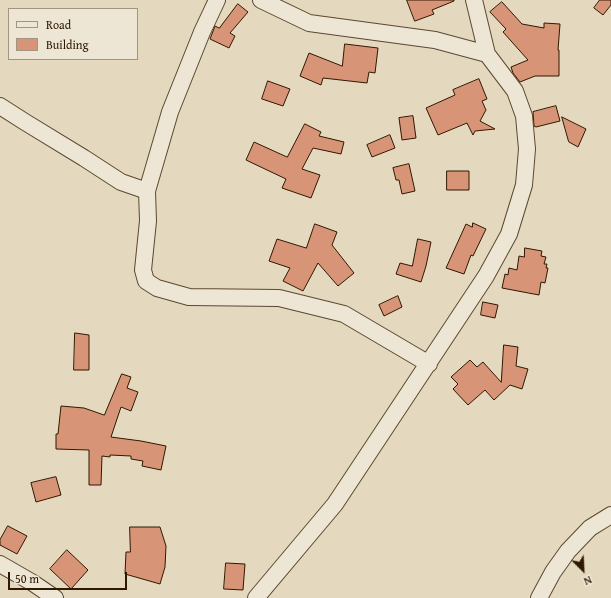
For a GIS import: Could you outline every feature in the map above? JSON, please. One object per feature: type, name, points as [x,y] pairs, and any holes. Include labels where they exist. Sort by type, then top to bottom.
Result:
[{"type":"street","points":[[217,0],[202,32],[170,112],[147,191],[148,221],[143,270],[146,281],[157,288],[189,297],[278,298],[344,314],[429,364]]},
{"type":"street","points":[[261,0],[309,23],[435,40],[487,54]]},
{"type":"street","points":[[256,598],[335,504],[486,276],[509,234],[524,185],[527,149],[524,116],[515,91],[487,54],[474,0]]},
{"type":"street","points":[[0,106],[121,182],[147,191]]},
{"type":"street","points":[[538,598],[568,550],[590,528],[611,515]]},
{"type":"street","points":[[0,564],[55,598]]},
{"type":"building","points":[[407,0],[454,1],[432,10],[434,14],[415,21]]},
{"type":"building","points":[[600,0],[611,0],[611,5],[603,15],[594,8]]},
{"type":"building","points":[[502,2],[522,24],[544,28],[544,23],[560,24],[558,50],[559,76],[535,76],[520,82],[513,73],[511,67],[528,60],[503,32],[506,29],[490,12]]},
{"type":"building","points":[[238,4],[248,12],[230,33],[235,36],[229,48],[210,39],[215,26],[219,28]]},
{"type":"building","points":[[345,44],[378,48],[375,73],[369,72],[367,83],[323,78],[321,85],[300,76],[309,53],[342,66]]},
{"type":"building","points":[[479,79],[487,99],[482,101],[486,110],[480,121],[495,129],[475,131],[473,135],[467,123],[438,135],[426,108],[455,95],[453,90]]},
{"type":"building","points":[[268,81],[290,89],[283,106],[262,99]]},
{"type":"building","points":[[556,106],[560,121],[536,127],[534,126],[533,112]]},
{"type":"building","points":[[413,116],[416,138],[402,140],[399,118]]},
{"type":"building","points":[[562,117],[586,129],[578,147],[569,142]]},
{"type":"building","points":[[305,124],[321,132],[319,136],[344,142],[341,154],[313,148],[302,169],[320,175],[311,198],[282,188],[286,179],[246,160],[254,142],[287,157]]},
{"type":"building","points":[[390,135],[395,148],[372,157],[367,145]]},
{"type":"building","points":[[409,164],[415,191],[402,194],[399,180],[396,180],[393,168]]},
{"type":"building","points":[[447,171],[469,171],[469,190],[447,190]]},
{"type":"building","points":[[473,223],[486,229],[473,256],[471,255],[464,274],[446,268],[466,224],[472,227]]},
{"type":"building","points":[[315,224],[337,232],[332,245],[354,273],[338,286],[318,263],[303,291],[283,281],[290,268],[269,261],[277,239],[306,248]]},
{"type":"building","points":[[418,239],[431,242],[421,282],[396,274],[400,263],[412,266]]},
{"type":"building","points":[[525,248],[542,251],[541,256],[546,257],[544,264],[547,264],[546,268],[548,268],[545,283],[541,282],[539,295],[502,288],[505,274],[508,275],[509,268],[517,270],[519,256],[524,257]]},
{"type":"building","points":[[398,296],[402,307],[384,316],[379,305]]},
{"type":"building","points":[[483,302],[498,305],[495,318],[481,315]]},
{"type":"building","points":[[75,333],[89,335],[89,370],[74,370]]},
{"type":"building","points":[[504,345],[518,347],[516,366],[528,369],[522,389],[510,385],[494,400],[485,390],[468,405],[453,389],[458,384],[451,377],[470,360],[477,367],[483,362],[501,382]]},
{"type":"building","points":[[122,374],[131,377],[127,388],[138,392],[131,411],[121,407],[111,437],[166,446],[161,470],[142,466],[143,461],[131,459],[131,456],[102,456],[101,485],[89,485],[89,450],[56,449],[56,434],[58,434],[61,406],[84,408],[104,415]]},
{"type":"building","points":[[56,477],[61,495],[36,502],[31,483]]},
{"type":"building","points":[[8,526],[27,536],[17,554],[0,545],[0,540]]},
{"type":"building","points":[[130,527],[160,527],[166,546],[165,567],[160,584],[125,574],[126,552],[130,552]]},
{"type":"building","points":[[67,550],[88,570],[71,589],[50,569]]},
{"type":"building","points":[[226,563],[245,564],[243,590],[224,589]]}]
